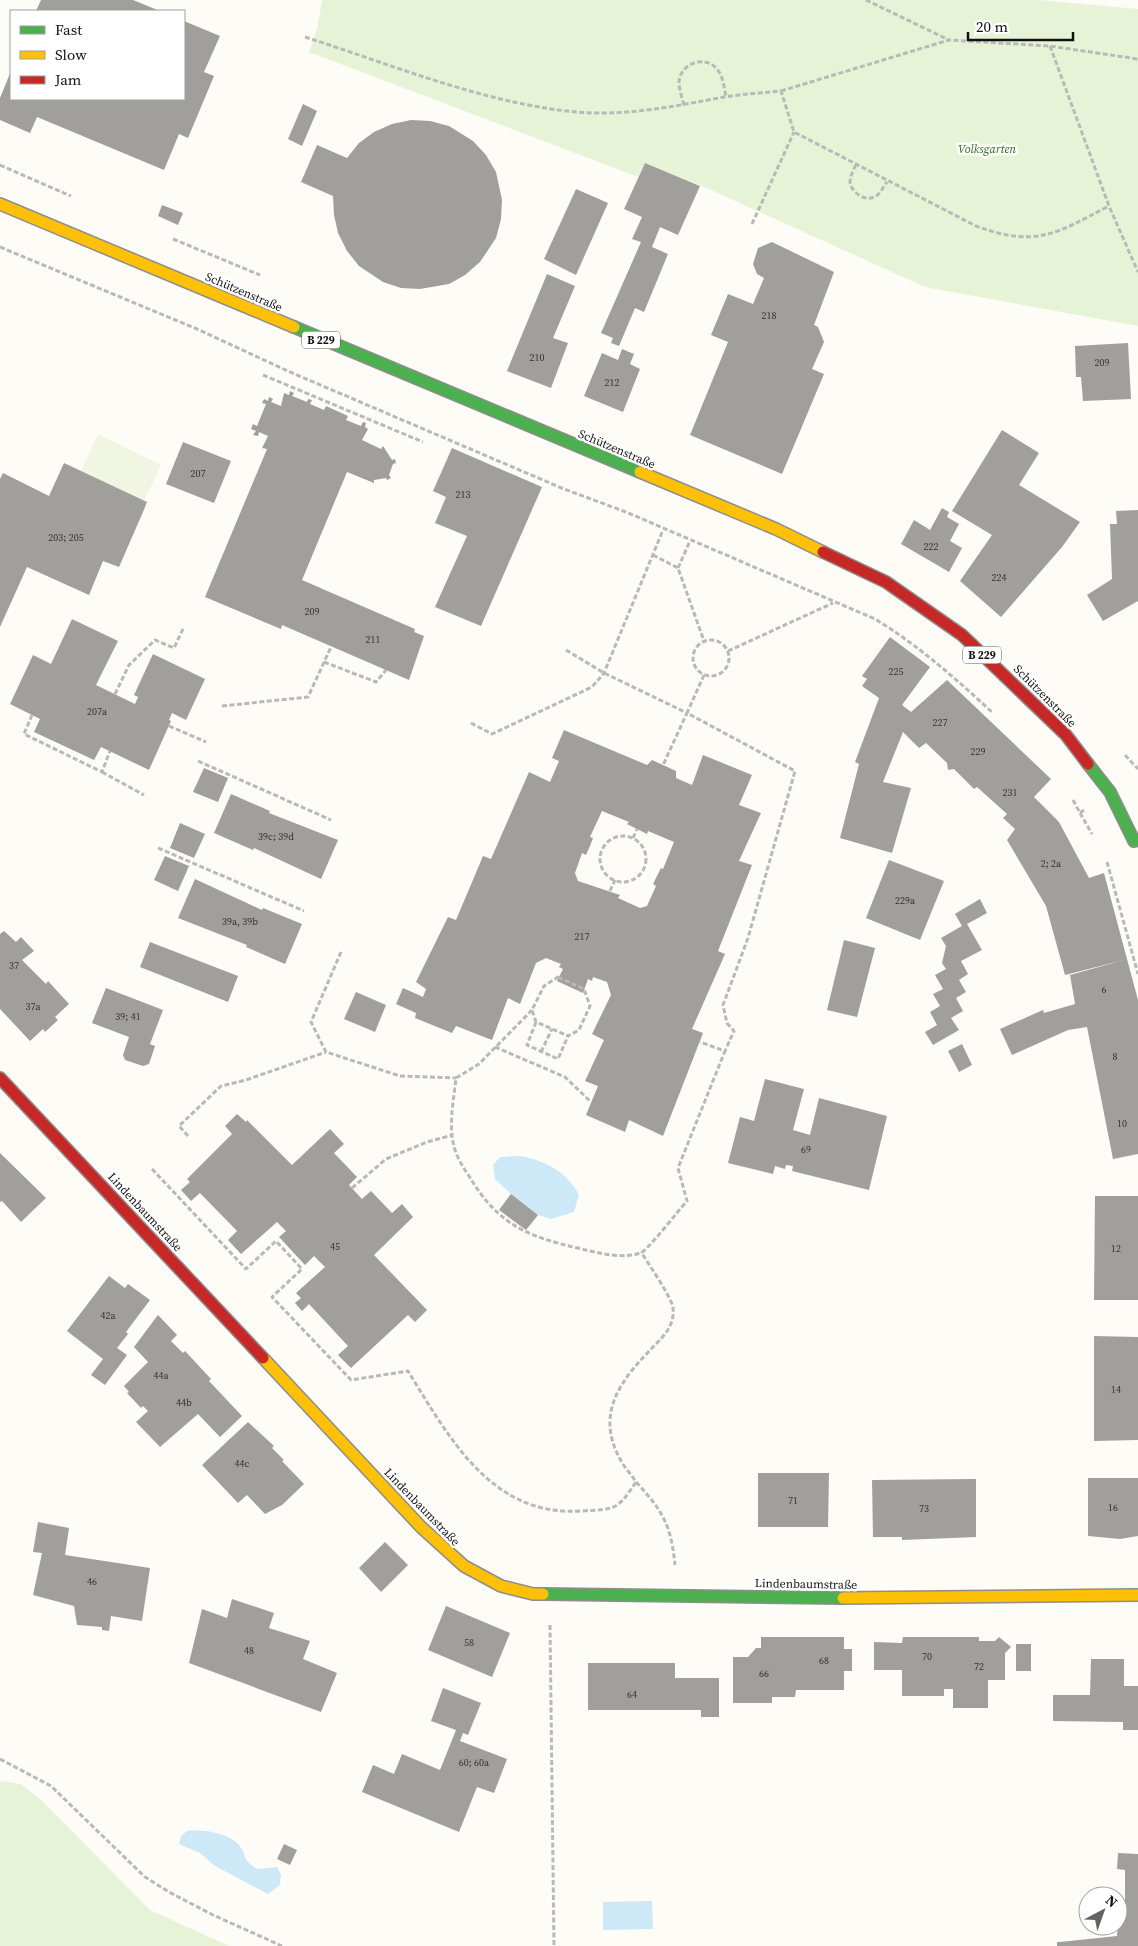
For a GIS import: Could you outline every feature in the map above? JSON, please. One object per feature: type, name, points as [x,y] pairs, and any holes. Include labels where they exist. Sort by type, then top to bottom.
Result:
[{"type":"street","name":"Schützenstraße","points":[[0,204],[776,529],[886,582],[962,635],[1066,736],[1110,792],[1137,843]]},
{"type":"street","name":"Lindenbaumstraße","points":[[0,1078],[439,1545],[464,1566],[501,1586],[517,1591],[550,1594],[887,1599],[1138,1595]]},
{"type":"path","points":[[866,0],[949,40]]},
{"type":"path","points":[[305,37],[506,101],[543,109],[594,113],[640,111],[726,97],[781,91],[949,40],[1050,46],[1138,59]]},
{"type":"path","points":[[1050,46],[1109,206],[1138,272]]},
{"type":"path","points":[[684,105],[679,82],[680,76],[689,65],[695,62],[709,63],[715,67],[720,73],[726,97]]},
{"type":"path","points":[[752,224],[794,132],[781,91]]},
{"type":"path","points":[[794,132],[887,182],[976,226],[1003,236],[1025,238],[1063,230],[1109,206]]},
{"type":"path","points":[[0,165],[78,199]]},
{"type":"path","points":[[856,166],[850,183],[852,189],[861,196],[867,199],[876,196],[887,182]]},
{"type":"path","points":[[168,237],[214,256]]},
{"type":"path","points":[[0,247],[833,603],[875,618]]},
{"type":"path","points":[[263,375],[423,442]]},
{"type":"path","points":[[471,723],[492,734],[592,687],[604,672],[663,530]]},
{"type":"path","points":[[678,568],[690,541]]},
{"type":"path","points":[[653,555],[678,568],[704,641]]},
{"type":"path","points":[[728,651],[833,603]]},
{"type":"path","points":[[115,694],[129,665],[155,640],[174,648],[184,627]]},
{"type":"path","points":[[715,640],[721,642],[728,651],[729,663],[722,672],[712,676],[704,675],[695,668],[694,650],[704,641],[715,640]]},
{"type":"path","points":[[222,706],[308,697],[331,647]]},
{"type":"path","points":[[456,1078],[452,1135],[460,1161],[478,1192],[492,1208],[526,1233],[608,1254],[642,1252],[688,1201],[678,1168],[734,1032],[727,1024],[723,1004],[748,938],[795,771],[687,713],[604,672],[566,650]]},
{"type":"path","points":[[324,662],[376,682],[386,670]]},
{"type":"path","points":[[664,765],[704,675]]},
{"type":"path","points":[[32,715],[24,734],[144,795]]},
{"type":"path","points":[[169,726],[206,742]]},
{"type":"path","points":[[102,772],[110,751]]},
{"type":"path","points":[[198,761],[332,820]]},
{"type":"path","points":[[1080,813],[1093,836]]},
{"type":"path","points":[[633,838],[636,829]]},
{"type":"path","points":[[625,836],[633,838],[639,843],[645,855],[643,869],[633,879],[626,881],[615,880],[606,874],[601,867],[601,851],[610,839],[625,836]]},
{"type":"path","points":[[158,848],[304,911]]},
{"type":"path","points":[[1106,860],[1110,867],[1138,974]]},
{"type":"path","points":[[610,892],[615,880]]},
{"type":"path","points":[[326,1052],[311,1022],[340,952]]},
{"type":"path","points":[[188,1136],[179,1126],[221,1086],[246,1080],[326,1052],[400,1076],[456,1078],[479,1064],[532,1010],[544,986],[558,977],[584,989],[590,1006],[579,1030],[568,1036],[558,1060],[527,1045],[536,1022],[532,1010]]},
{"type":"path","points":[[536,1022],[568,1036]]},
{"type":"path","points":[[542,1052],[552,1029]]},
{"type":"path","points":[[700,1042],[725,1051]]},
{"type":"path","points":[[496,1047],[565,1077],[591,1102]]},
{"type":"path","points":[[352,1188],[386,1159],[427,1142],[452,1135]]},
{"type":"path","points":[[152,1169],[246,1269],[276,1241],[302,1269],[272,1297],[351,1380],[408,1372],[457,1447],[491,1483],[519,1502],[569,1512],[613,1510],[625,1499],[636,1482]]},
{"type":"path","points":[[642,1252],[673,1307],[672,1325],[625,1376],[617,1391],[611,1414],[611,1436],[619,1457],[636,1482],[655,1502],[669,1527],[674,1558]]},
{"type":"path","points":[[550,1594],[554,1946]]},
{"type":"path","points":[[0,1759],[51,1786],[146,1877],[213,1915],[282,1946]]},
{"type":"green space","name":"Volksgarten","points":[[322,0],[1039,0],[1138,9],[1138,326],[925,287],[700,185],[645,163],[638,177],[309,52],[317,29]]},
{"type":"green space","points":[[98,434],[161,465],[144,501],[81,471]]},
{"type":"green space","points":[[0,1781],[21,1784],[42,1801],[150,1910],[229,1946],[0,1946]]},
{"type":"water","points":[[521,1156],[547,1164],[568,1180],[579,1195],[574,1212],[551,1219],[538,1215],[495,1179],[493,1165],[500,1157]]},
{"type":"water","points":[[187,1831],[208,1831],[229,1837],[239,1845],[246,1859],[257,1869],[277,1867],[281,1875],[280,1885],[268,1894],[215,1866],[200,1853],[179,1844],[181,1836]]},
{"type":"water","points":[[652,1901],[653,1929],[603,1930],[603,1902]]},
{"type":"building","points":[[41,0],[133,0],[158,10],[36,10]]},
{"type":"building","points":[[185,21],[220,36],[204,72],[214,76],[188,138],[179,134],[164,170],[37,117],[30,133],[0,120],[0,98],[10,73],[10,100],[185,100]]},
{"type":"building","points":[[303,104],[317,111],[302,146],[288,139]]},
{"type":"building","points":[[411,120],[430,121],[449,126],[473,141],[486,155],[496,172],[502,200],[501,219],[496,238],[480,262],[465,275],[449,284],[420,289],[401,288],[383,282],[359,266],[347,251],[338,233],[334,215],[333,196],[301,182],[317,145],[347,158],[359,143],[374,132],[392,124]]},
{"type":"building","points":[[645,163],[700,186],[678,235],[660,227],[652,247],[668,254],[644,312],[635,308],[619,346],[611,343],[613,338],[601,333],[641,242],[632,239],[642,217],[624,209]]},
{"type":"building","points":[[576,189],[608,203],[576,275],[544,259]]},
{"type":"building","points":[[162,205],[183,213],[178,225],[158,216]]},
{"type":"building","points":[[772,242],[834,272],[814,325],[818,327],[824,342],[812,369],[824,374],[782,474],[690,435],[728,342],[711,335],[728,294],[753,304],[764,278],[757,274],[753,264],[758,248]]},
{"type":"building","points":[[547,274],[575,286],[553,338],[568,343],[551,388],[507,371]]},
{"type":"building","points":[[1128,343],[1131,399],[1083,401],[1081,377],[1076,377],[1075,346]]},
{"type":"building","points":[[622,349],[634,354],[630,364],[640,369],[623,412],[584,396],[602,353],[618,360]]},
{"type":"building","points":[[290,391],[294,393],[292,396],[307,402],[308,399],[312,400],[310,404],[324,410],[326,406],[348,416],[346,420],[361,426],[363,422],[366,423],[365,427],[368,429],[362,440],[381,449],[383,446],[392,460],[395,459],[396,463],[393,464],[389,475],[391,478],[387,480],[386,478],[374,480],[374,483],[347,472],[302,580],[415,629],[414,632],[424,636],[409,680],[282,625],[281,629],[205,597],[267,449],[262,448],[268,436],[259,432],[258,436],[253,435],[256,431],[251,429],[253,424],[257,426],[266,404],[262,403],[264,399],[268,401],[269,397],[273,399],[271,402],[281,406],[284,393],[289,395]]},
{"type":"building","points":[[1002,430],[1039,453],[1019,485],[1080,522],[1062,547],[1001,617],[960,581],[992,535],[952,511]]},
{"type":"building","points":[[183,442],[231,461],[214,503],[166,484]]},
{"type":"building","points":[[452,448],[542,487],[481,626],[435,607],[467,536],[435,523],[446,497],[433,491]]},
{"type":"building","points":[[64,463],[147,502],[119,567],[103,561],[89,595],[27,567],[0,627],[0,479],[3,473],[49,496]]},
{"type":"building","points":[[942,508],[949,512],[947,517],[959,524],[950,541],[962,548],[949,572],[901,544],[914,520],[930,530]]},
{"type":"building","points":[[1138,510],[1138,601],[1103,621],[1087,595],[1112,579],[1110,524],[1117,524],[1116,511]]},
{"type":"building","points":[[72,619],[118,641],[96,685],[135,704],[138,697],[134,695],[153,654],[205,679],[186,720],[172,713],[169,720],[171,721],[149,770],[101,747],[94,760],[34,732],[40,719],[10,704],[33,655],[51,664]]},
{"type":"building","points":[[890,637],[930,667],[902,705],[911,712],[947,680],[1051,779],[1034,797],[1059,822],[1089,878],[1104,873],[1138,1000],[1138,1154],[1113,1159],[1087,1027],[1068,1030],[1012,1055],[1000,1029],[1043,1010],[1044,1013],[1075,1004],[1070,975],[1124,960],[1065,975],[1046,906],[1007,840],[1015,829],[1003,818],[1007,814],[977,787],[974,789],[954,769],[948,770],[947,763],[926,743],[919,748],[903,732],[883,782],[911,788],[892,853],[840,838],[859,764],[855,762],[879,698],[862,686],[867,679],[862,676]]},
{"type":"building","points":[[564,730],[647,765],[652,760],[676,771],[676,778],[692,785],[703,755],[752,775],[739,805],[761,813],[739,861],[752,865],[718,951],[725,954],[692,1029],[703,1033],[663,1136],[629,1120],[625,1132],[586,1115],[598,1086],[585,1081],[604,1040],[592,1034],[611,995],[607,982],[593,977],[592,981],[588,979],[583,993],[557,981],[563,969],[559,967],[561,964],[546,958],[536,963],[520,1004],[508,998],[492,1040],[456,1026],[452,1033],[415,1018],[416,1013],[396,1004],[403,988],[423,997],[426,989],[416,982],[448,917],[456,920],[483,856],[491,859],[529,772],[550,782],[559,761],[552,758]],"holes":[[[602,811],[629,822],[627,824],[647,834],[648,831],[674,842],[663,869],[661,868],[653,884],[656,886],[647,906],[640,908],[618,898],[620,895],[578,881],[575,873],[582,853],[586,855],[590,846],[593,838],[590,837]]]},
{"type":"building","points":[[204,768],[228,778],[218,802],[193,792]]},
{"type":"building","points":[[231,794],[270,811],[269,813],[338,840],[321,879],[254,848],[253,850],[214,833]]},
{"type":"building","points":[[180,823],[205,834],[194,858],[170,848]]},
{"type":"building","points":[[165,856],[189,866],[178,891],[154,880]]},
{"type":"building","points":[[889,860],[944,881],[920,940],[866,918]]},
{"type":"building","points":[[195,879],[262,910],[263,908],[302,924],[285,964],[246,947],[247,945],[178,918]]},
{"type":"building","points":[[980,899],[987,913],[967,924],[982,950],[961,961],[968,974],[959,980],[966,992],[956,998],[963,1011],[951,1018],[959,1030],[933,1045],[925,1032],[937,1025],[930,1012],[940,1006],[933,994],[943,989],[935,975],[946,969],[942,963],[946,946],[941,938],[962,926],[955,914]]},
{"type":"building","points":[[4,931],[16,942],[21,937],[34,951],[22,960],[46,984],[48,981],[69,1004],[55,1017],[58,1020],[45,1032],[43,1029],[30,1041],[0,1009],[0,934]]},
{"type":"building","points":[[844,940],[875,948],[857,1017],[827,1010]]},
{"type":"building","points":[[150,942],[238,976],[228,1002],[140,967]]},
{"type":"building","points":[[106,988],[163,1010],[150,1044],[155,1046],[149,1064],[143,1066],[125,1060],[123,1055],[129,1037],[92,1023]]},
{"type":"building","points":[[356,992],[386,1005],[375,1032],[344,1019]]},
{"type":"building","points":[[962,1044],[972,1065],[959,1072],[948,1051]]},
{"type":"building","points":[[765,1079],[804,1089],[793,1130],[810,1135],[819,1098],[887,1116],[869,1190],[792,1171],[793,1166],[786,1165],[785,1169],[775,1166],[773,1174],[728,1163],[740,1117],[754,1121]]},
{"type":"building","points":[[237,1114],[246,1122],[247,1120],[292,1165],[330,1129],[344,1144],[334,1153],[357,1177],[349,1185],[362,1199],[371,1191],[392,1213],[402,1204],[413,1217],[374,1255],[427,1310],[415,1322],[408,1315],[351,1368],[338,1355],[348,1346],[309,1304],[302,1311],[295,1303],[301,1298],[296,1293],[325,1267],[314,1256],[305,1265],[279,1237],[286,1231],[277,1222],[241,1254],[228,1240],[237,1231],[200,1193],[191,1201],[181,1190],[190,1182],[187,1179],[232,1134],[225,1126]]},
{"type":"building","points":[[0,1153],[46,1198],[21,1222],[2,1201],[0,1202]]},
{"type":"building","points":[[511,1194],[538,1215],[526,1230],[499,1210]]},
{"type":"building","points":[[1095,1196],[1138,1196],[1138,1300],[1094,1300]]},
{"type":"building","points":[[109,1276],[125,1288],[128,1284],[150,1300],[126,1332],[128,1334],[117,1348],[127,1355],[105,1385],[91,1375],[103,1359],[67,1331]]},
{"type":"building","points":[[158,1315],[177,1335],[171,1341],[183,1353],[185,1351],[211,1379],[209,1381],[242,1416],[220,1437],[198,1414],[160,1447],[136,1422],[148,1411],[143,1406],[141,1408],[127,1393],[129,1392],[124,1386],[148,1362],[134,1347]]},
{"type":"building","points":[[1094,1336],[1138,1337],[1138,1440],[1094,1441]]},
{"type":"building","points":[[248,1422],[274,1446],[272,1448],[284,1460],[282,1461],[304,1484],[282,1505],[265,1514],[247,1495],[238,1503],[202,1465]]},
{"type":"building","points":[[758,1473],[829,1473],[828,1527],[758,1527]]},
{"type":"building","points":[[1088,1478],[1138,1478],[1138,1536],[1120,1539],[1088,1536]]},
{"type":"building","points":[[976,1479],[976,1537],[902,1540],[902,1537],[873,1537],[872,1480]]},
{"type":"building","points":[[38,1522],[69,1528],[65,1555],[150,1568],[142,1621],[111,1616],[109,1631],[102,1630],[102,1627],[77,1625],[74,1606],[33,1595],[42,1553],[33,1552]]},
{"type":"building","points":[[385,1542],[408,1565],[381,1592],[359,1568]]},
{"type":"building","points":[[232,1599],[274,1613],[269,1628],[310,1641],[303,1659],[337,1673],[321,1712],[189,1663],[202,1609],[227,1618]]},
{"type":"building","points":[[446,1606],[510,1633],[492,1677],[428,1650]]},
{"type":"building","points":[[761,1637],[844,1637],[844,1649],[852,1649],[852,1671],[844,1671],[844,1690],[796,1690],[795,1697],[772,1697],[772,1703],[733,1703],[733,1657],[748,1657],[756,1648],[761,1648]]},
{"type":"building","points":[[903,1637],[979,1637],[979,1641],[995,1641],[999,1637],[1011,1647],[1005,1653],[1005,1680],[988,1680],[988,1708],[953,1708],[953,1689],[944,1689],[944,1696],[902,1696],[902,1670],[874,1670],[874,1642],[902,1643]]},
{"type":"building","points":[[1016,1644],[1031,1644],[1031,1671],[1016,1671]]},
{"type":"building","points":[[1091,1659],[1124,1659],[1124,1686],[1138,1686],[1138,1730],[1123,1730],[1123,1722],[1053,1721],[1053,1695],[1090,1695]]},
{"type":"building","points":[[588,1663],[675,1663],[675,1678],[719,1678],[719,1717],[701,1717],[701,1710],[588,1710]]},
{"type":"building","points":[[443,1688],[481,1703],[468,1735],[463,1733],[460,1741],[507,1759],[494,1793],[477,1787],[459,1832],[362,1792],[373,1765],[394,1774],[402,1754],[440,1770],[456,1730],[431,1721]]},
{"type":"building","points":[[284,1844],[297,1850],[290,1865],[277,1859]]},
{"type":"building","points":[[1118,1853],[1138,1854],[1138,1946],[1057,1946],[1057,1942],[1128,1936],[1128,1886],[1125,1886],[1125,1870],[1117,1869]]},
{"type":"traffic: fast","points":[[294,327],[640,472]]},
{"type":"traffic: fast","points":[[1088,764],[1110,792],[1134,841],[1138,840]]},
{"type":"traffic: fast","points":[[543,1594],[843,1598]]},
{"type":"traffic: slow","points":[[0,204],[294,327]]},
{"type":"traffic: slow","points":[[640,472],[776,529],[823,552]]},
{"type":"traffic: slow","points":[[263,1358],[421,1527],[464,1566],[501,1586],[533,1594],[543,1594]]},
{"type":"traffic: slow","points":[[843,1598],[1138,1595]]},
{"type":"traffic: jam","points":[[823,552],[886,582],[962,635],[1066,735],[1088,764]]},
{"type":"traffic: jam","points":[[0,1078],[263,1358]]}]
